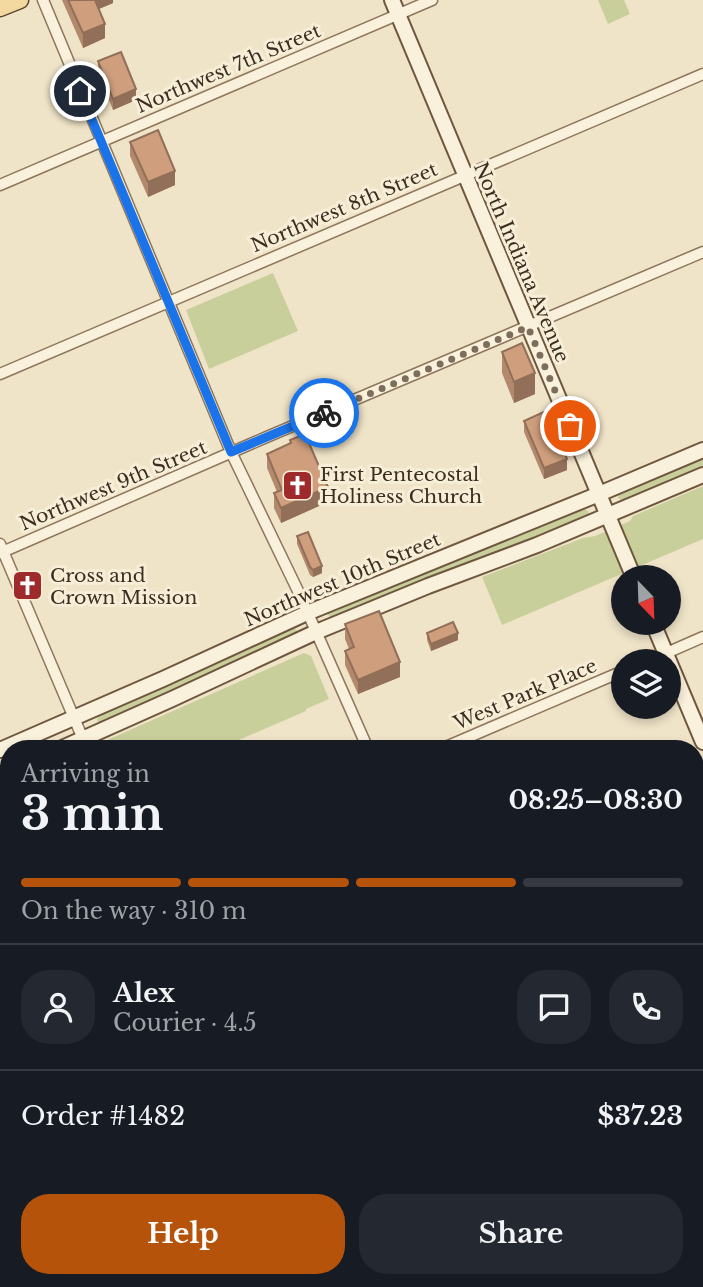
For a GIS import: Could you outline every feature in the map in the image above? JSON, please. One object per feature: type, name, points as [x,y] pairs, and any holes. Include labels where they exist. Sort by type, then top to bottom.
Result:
[{"type":"main road","points":[[0,8],[20,0]]},
{"type":"main road","name":"North Indiana Avenue","points":[[392,0],[629,565]]},
{"type":"main road","name":"Northwest 10th Street","points":[[26,740],[307,613],[703,450]]},
{"type":"main road","name":"Northwest 10th Street","points":[[83,739],[316,632],[608,516],[703,475]]},
{"type":"main road","points":[[681,689],[702,740]]},
{"type":"street","points":[[43,0],[231,452],[364,740]]},
{"type":"street","name":"Northwest 7th Street","points":[[0,185],[432,0]]},
{"type":"street","name":"Northwest 8th Street","points":[[0,374],[703,74]]},
{"type":"street","name":"Northwest 9th Street","points":[[1,550],[703,252]]},
{"type":"street","points":[[1,550],[83,739]]},
{"type":"street","points":[[675,649],[703,637]]},
{"type":"street","name":"West Park Place","points":[[462,740],[611,676]]},
{"type":"green space","points":[[598,0],[624,0],[630,14],[608,24]]},
{"type":"green space","points":[[273,273],[298,331],[209,369],[186,310]]},
{"type":"green space","points":[[703,457],[703,467],[622,501],[618,498],[619,493]]},
{"type":"green space","points":[[703,486],[703,539],[642,565],[611,565],[611,578],[502,625],[482,577],[583,538],[595,536],[630,521],[633,516]]},
{"type":"green space","points":[[583,508],[589,512],[587,516],[334,619],[330,618],[327,612],[424,571]]},
{"type":"green space","points":[[291,627],[297,630],[294,635],[103,723],[97,720],[99,715]]},
{"type":"green space","points":[[304,653],[311,656],[329,699],[239,740],[107,740]]},
{"type":"building","points":[[68,0],[95,0],[105,24],[83,33]]},
{"type":"building","points":[[121,52],[136,89],[113,99],[98,61]]},
{"type":"building","points":[[158,130],[175,171],[148,182],[130,142]]},
{"type":"building","points":[[522,343],[535,373],[514,382],[502,352]]},
{"type":"building","points":[[548,410],[567,459],[544,468],[524,421]]},
{"type":"building","name":"First Pentecostal Holiness Church","points":[[305,434],[328,487],[281,508],[274,493],[282,490],[267,454]]},
{"type":"building","points":[[308,532],[322,566],[313,570],[297,536]]},
{"type":"building","points":[[379,611],[400,662],[358,680],[345,651],[354,647],[345,624]]},
{"type":"building","points":[[453,622],[458,633],[431,644],[427,633]]},
{"type":"way so far","points":[[324,413],[528,327],[570,426]]},
{"type":"place","name":"First Pentecostal Holiness Church","points":[[297,485]]},
{"type":"place","name":"Cross and Crown Mission","points":[[27,586]]},
{"type":"route","points":[[80,91],[231,452],[324,413]]}]
